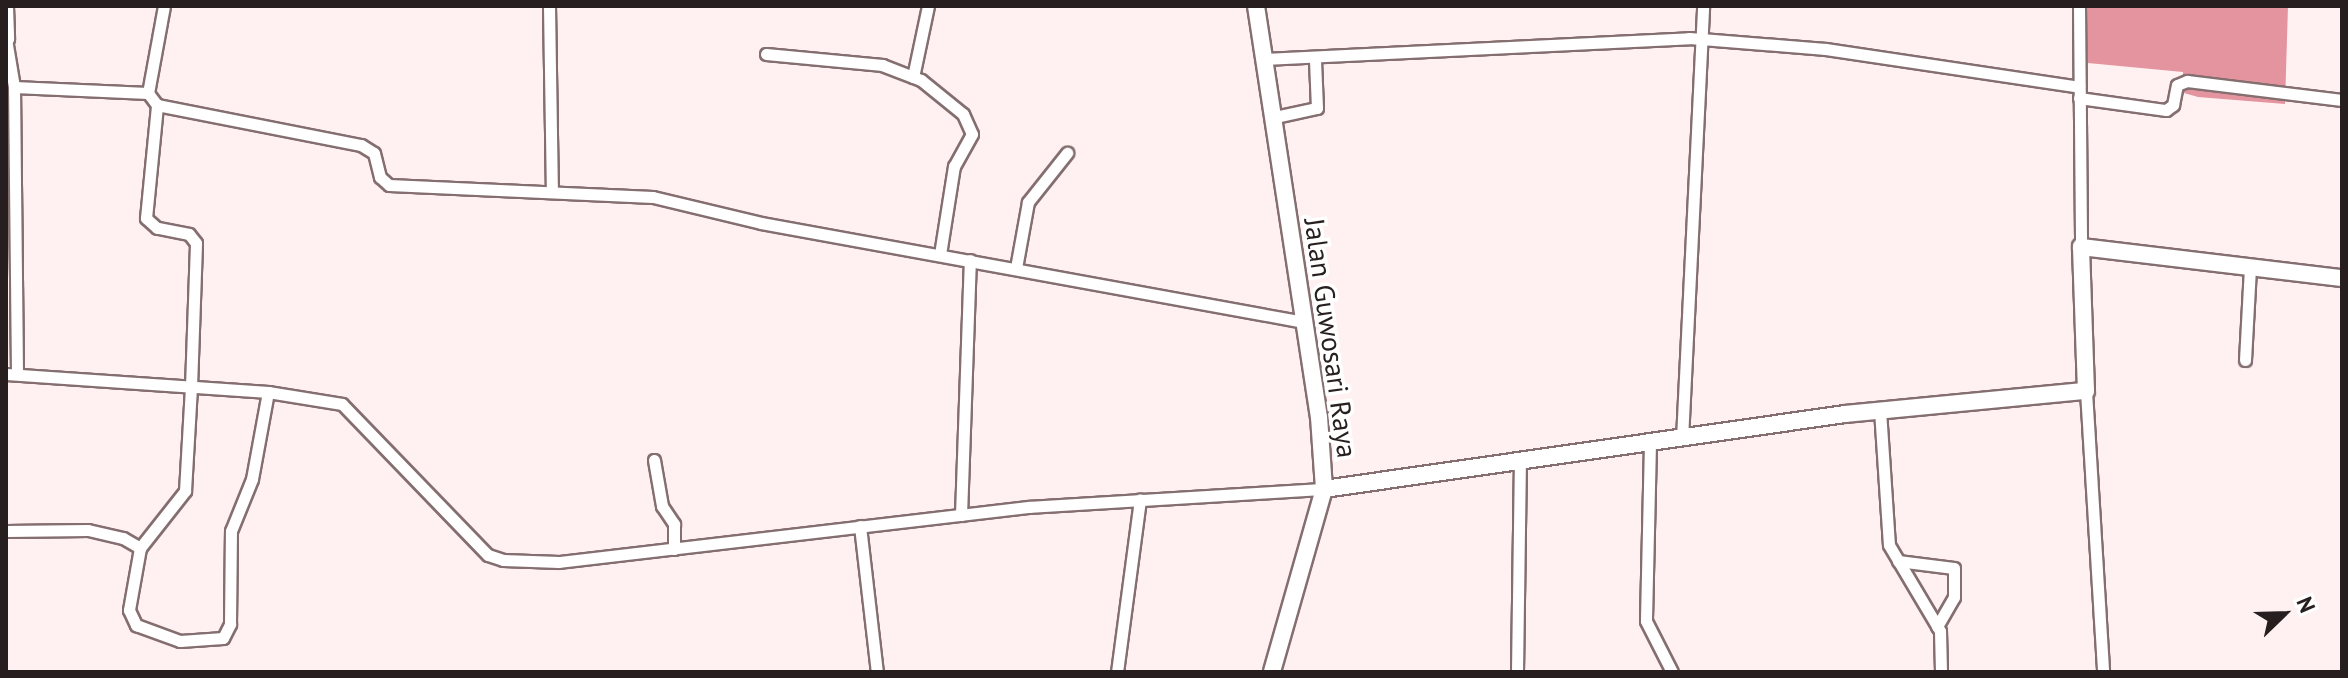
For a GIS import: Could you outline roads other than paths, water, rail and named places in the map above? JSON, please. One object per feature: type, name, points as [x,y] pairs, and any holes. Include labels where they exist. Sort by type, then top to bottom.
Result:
[{"type":"street","points":[[7,6],[7,39],[14,87],[11,374],[268,392],[334,401],[349,408],[493,558],[559,562],[961,515],[1324,489],[1880,410],[2086,391]]},
{"type":"street","points":[[164,6],[148,93],[157,105],[361,145],[374,153],[380,177],[389,185],[653,197],[761,223],[1304,322]]},
{"type":"street","points":[[549,6],[552,191]]},
{"type":"street","points":[[913,77],[928,6]]},
{"type":"street","name":"Jalan Guwosari Raya","points":[[1256,6],[1304,322],[1324,489],[1272,672]]},
{"type":"street","points":[[1682,439],[1703,6]]},
{"type":"street","points":[[2079,6],[2086,391],[2103,672]]},
{"type":"street","points":[[1264,59],[1315,60],[1701,39],[1826,49],[2166,110],[2173,105],[2177,85],[2187,81],[2342,100]]},
{"type":"street","points":[[766,54],[882,65],[913,77],[946,98],[971,126],[972,134],[954,166],[940,254]]},
{"type":"street","points":[[1275,117],[1317,108],[1315,60]]},
{"type":"street","points":[[14,87],[148,93]]},
{"type":"street","points":[[157,105],[146,218],[157,228],[189,234],[196,243],[191,387],[185,491],[140,548],[129,610],[136,625],[180,641],[215,641],[227,635],[231,531],[252,479],[268,392]]},
{"type":"street","points":[[1016,268],[1026,206],[1067,153]]},
{"type":"street","points":[[2081,247],[2342,278]]},
{"type":"street","points":[[961,515],[970,260]]},
{"type":"street","points":[[2245,360],[2250,267]]},
{"type":"street","points":[[1880,410],[1889,545],[1937,627],[1941,672]]},
{"type":"street","points":[[1650,443],[1646,621],[1672,672]]},
{"type":"street","points":[[654,460],[662,506],[674,524],[674,549]]},
{"type":"street","points":[[1517,672],[1520,460]]},
{"type":"street","points":[[1117,672],[1140,500]]},
{"type":"street","points":[[860,526],[877,672]]},
{"type":"street","points":[[6,531],[88,530],[140,548]]},
{"type":"street","points":[[1898,561],[1954,568],[1954,597],[1937,627]]}]
